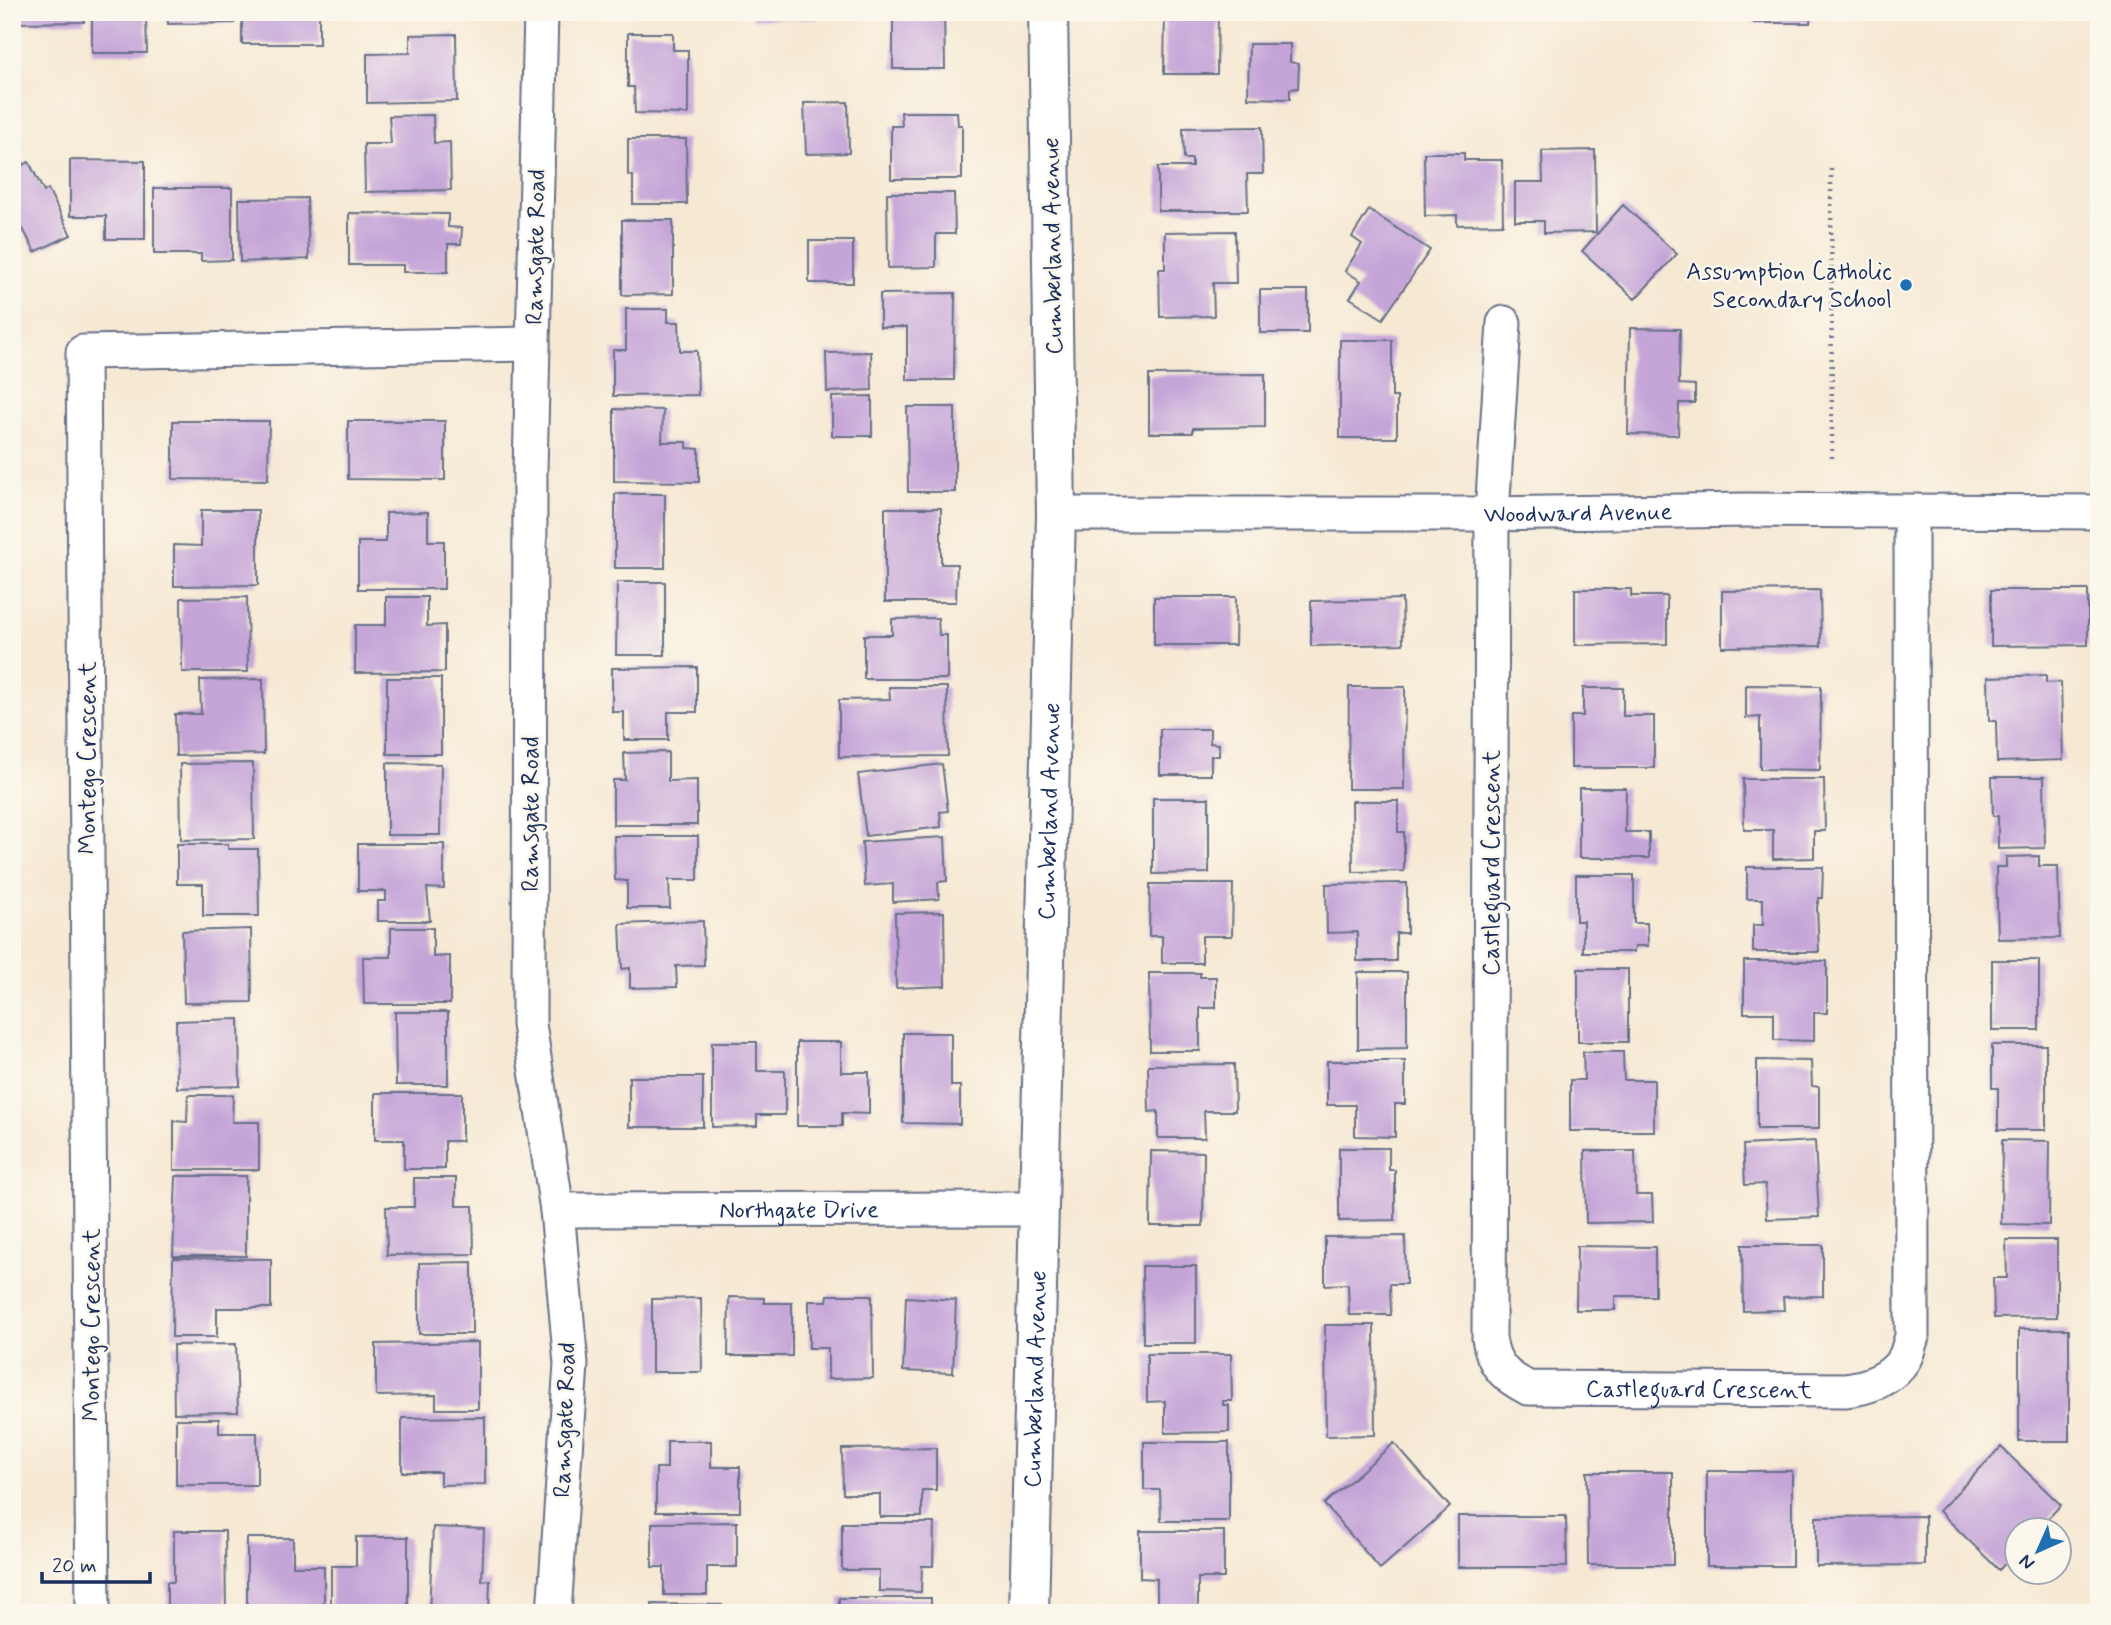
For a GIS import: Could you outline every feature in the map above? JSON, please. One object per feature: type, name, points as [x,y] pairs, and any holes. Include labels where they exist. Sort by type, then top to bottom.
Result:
[{"type":"street","name":"Ramsgate Road","points":[[541,12],[530,470],[529,1024],[556,1210],[571,1364],[554,1613]]},
{"type":"street","name":"Cumberland Avenue","points":[[1029,1613],[1056,514],[1048,12]]},
{"type":"street","name":"Castleguard Crescent","points":[[1504,323],[1492,514],[1489,1324],[1491,1354],[1510,1379],[1528,1388],[1845,1390],[1865,1388],[1885,1377],[1904,1360],[1912,1337],[1911,513]]},
{"type":"street","name":"Montego Crescent","points":[[93,1613],[83,352],[533,344]]},
{"type":"street","name":"Woodward Avenue","points":[[1056,514],[1492,514],[1747,510],[2099,512]]},
{"type":"street","name":"Northgate Drive","points":[[556,1210],[1040,1209]]},
{"type":"path","points":[[1831,169],[1832,458]]},
{"type":"building","points":[[20,12],[84,12],[84,22],[20,23]]},
{"type":"building","points":[[92,12],[164,12],[164,18],[146,17],[147,53],[92,53]]},
{"type":"building","points":[[167,12],[234,12],[234,23],[168,24]]},
{"type":"building","points":[[242,12],[319,12],[319,44],[242,44]]},
{"type":"building","points":[[752,12],[817,12],[817,19],[752,19]]},
{"type":"building","points":[[893,12],[944,12],[945,69],[893,69]]},
{"type":"building","points":[[1165,12],[1218,12],[1217,74],[1164,74]]},
{"type":"building","points":[[1755,12],[1811,12],[1810,23],[1754,23]]},
{"type":"building","points":[[2013,12],[2034,12],[2034,15],[2013,15]]},
{"type":"building","points":[[628,33],[673,33],[673,50],[688,50],[688,114],[635,113],[634,87],[628,87]]},
{"type":"building","points":[[456,34],[457,101],[367,103],[367,54],[410,53],[410,35]]},
{"type":"building","points":[[1249,44],[1290,44],[1290,62],[1299,64],[1298,88],[1290,89],[1290,99],[1248,98]]},
{"type":"building","points":[[848,102],[849,153],[806,154],[804,103]]},
{"type":"building","points":[[901,112],[957,112],[958,125],[962,125],[962,179],[891,179],[891,126],[902,126]]},
{"type":"building","points":[[433,115],[434,143],[450,142],[451,190],[365,192],[364,144],[391,144],[389,116]]},
{"type":"building","points":[[1262,127],[1263,174],[1247,174],[1248,211],[1158,211],[1158,167],[1192,167],[1192,159],[1184,159],[1183,128]]},
{"type":"building","points":[[628,139],[686,139],[687,204],[633,204],[633,176],[628,175]]},
{"type":"building","points":[[1595,150],[1596,232],[1544,233],[1544,221],[1515,221],[1515,182],[1543,182],[1542,151]]},
{"type":"building","points":[[1424,153],[1464,153],[1464,160],[1502,160],[1503,224],[1457,225],[1457,215],[1425,216]]},
{"type":"building","points":[[70,160],[145,161],[145,239],[106,239],[106,216],[70,216]]},
{"type":"building","points":[[29,162],[44,192],[48,189],[71,235],[35,252],[23,229],[12,234],[12,170]]},
{"type":"building","points":[[154,188],[232,188],[232,260],[201,261],[201,254],[154,254]]},
{"type":"building","points":[[887,193],[954,193],[955,234],[936,234],[936,267],[888,268]]},
{"type":"building","points":[[307,198],[309,259],[240,262],[239,199]]},
{"type":"building","points":[[1623,205],[1677,254],[1635,299],[1582,251]]},
{"type":"building","points":[[1369,210],[1430,250],[1383,319],[1350,298],[1361,281],[1345,271],[1362,244],[1352,237]]},
{"type":"building","points":[[349,213],[448,214],[448,227],[462,228],[461,244],[448,244],[448,272],[403,272],[403,265],[349,265]]},
{"type":"building","points":[[622,220],[673,220],[673,294],[622,295]]},
{"type":"building","points":[[1235,231],[1236,283],[1213,283],[1214,316],[1160,317],[1159,269],[1165,269],[1165,232]]},
{"type":"building","points":[[809,241],[853,241],[853,283],[809,283]]},
{"type":"building","points":[[1260,290],[1308,290],[1308,333],[1260,333]]},
{"type":"building","points":[[955,293],[954,380],[907,380],[907,327],[880,327],[880,294]]},
{"type":"building","points":[[626,309],[668,309],[668,322],[679,322],[680,351],[697,351],[698,395],[613,396],[613,350],[626,350]]},
{"type":"building","points":[[1630,328],[1680,329],[1679,384],[1695,385],[1695,403],[1679,403],[1678,435],[1628,434]]},
{"type":"building","points":[[1340,340],[1392,340],[1392,397],[1397,397],[1397,438],[1340,438]]},
{"type":"building","points":[[871,352],[872,390],[827,392],[826,353]]},
{"type":"building","points":[[1265,374],[1265,427],[1193,428],[1193,433],[1149,433],[1149,375]]},
{"type":"building","points":[[872,396],[872,436],[832,436],[832,397]]},
{"type":"building","points":[[907,407],[955,407],[955,492],[908,492]]},
{"type":"building","points":[[614,409],[663,410],[662,442],[687,442],[687,448],[699,449],[699,482],[614,481]]},
{"type":"building","points":[[173,421],[269,421],[268,480],[173,479]]},
{"type":"building","points":[[348,421],[445,421],[445,480],[348,479]]},
{"type":"building","points":[[615,494],[665,494],[665,568],[615,568]]},
{"type":"building","points":[[885,508],[941,508],[941,564],[957,564],[956,602],[885,602]]},
{"type":"building","points":[[201,510],[258,510],[258,585],[174,586],[174,545],[201,546]]},
{"type":"building","points":[[428,512],[428,541],[444,541],[444,589],[358,589],[358,542],[386,542],[386,513]]},
{"type":"building","points":[[617,582],[665,582],[665,655],[616,655]]},
{"type":"building","points":[[1575,589],[1631,589],[1631,596],[1667,596],[1667,644],[1575,645]]},
{"type":"building","points":[[1820,590],[1821,646],[1722,647],[1722,591]]},
{"type":"building","points":[[1991,590],[2088,590],[2088,645],[1991,646]]},
{"type":"building","points":[[247,597],[248,672],[182,672],[181,598]]},
{"type":"building","points":[[386,597],[427,597],[427,626],[445,625],[445,672],[355,673],[355,625],[386,625]]},
{"type":"building","points":[[1154,597],[1236,597],[1235,645],[1154,645]]},
{"type":"building","points":[[1402,599],[1403,644],[1311,646],[1311,601]]},
{"type":"building","points":[[938,618],[939,635],[947,635],[947,679],[864,679],[864,635],[892,635],[892,619]]},
{"type":"building","points":[[697,667],[697,712],[668,712],[668,740],[624,740],[624,712],[612,712],[612,668]]},
{"type":"building","points":[[2046,675],[2046,683],[2061,682],[2063,760],[1997,762],[1996,721],[1989,721],[1988,677]]},
{"type":"building","points":[[387,678],[441,678],[441,754],[387,754]]},
{"type":"building","points":[[263,679],[264,754],[176,756],[175,714],[201,714],[200,680]]},
{"type":"building","points":[[1746,685],[1821,686],[1820,770],[1760,769],[1760,717],[1746,718]]},
{"type":"building","points":[[889,687],[947,687],[948,756],[839,757],[839,700],[890,699]]},
{"type":"building","points":[[1349,687],[1405,687],[1404,789],[1348,789]]},
{"type":"building","points":[[1583,688],[1623,688],[1623,716],[1654,716],[1654,768],[1571,768],[1571,716],[1583,716]]},
{"type":"building","points":[[1160,729],[1210,729],[1210,743],[1219,744],[1219,756],[1211,756],[1211,775],[1160,775]]},
{"type":"building","points":[[668,752],[668,781],[697,780],[697,825],[613,825],[613,780],[625,780],[624,753]]},
{"type":"building","points":[[253,763],[254,839],[181,840],[180,764]]},
{"type":"building","points":[[387,763],[441,764],[440,835],[387,835]]},
{"type":"building","points":[[942,764],[948,811],[940,812],[941,827],[866,836],[858,774]]},
{"type":"building","points":[[1992,777],[2044,777],[2045,848],[1998,849],[1998,816],[1993,816]]},
{"type":"building","points":[[1743,779],[1824,779],[1825,831],[1814,831],[1814,858],[1773,859],[1773,830],[1744,830]]},
{"type":"building","points":[[1579,788],[1626,788],[1625,832],[1649,832],[1649,858],[1579,858]]},
{"type":"building","points":[[1153,798],[1209,798],[1209,873],[1153,874]]},
{"type":"building","points":[[1352,801],[1398,801],[1398,832],[1404,832],[1404,871],[1353,872]]},
{"type":"building","points":[[614,836],[698,836],[698,880],[669,880],[670,908],[627,908],[627,881],[615,880]]},
{"type":"building","points":[[945,837],[947,881],[938,882],[939,899],[893,902],[893,884],[865,886],[862,842]]},
{"type":"building","points":[[177,844],[228,844],[228,849],[258,849],[259,916],[203,916],[203,884],[177,884]]},
{"type":"building","points":[[358,844],[444,844],[444,889],[427,888],[430,921],[378,921],[378,901],[386,901],[386,891],[358,891]]},
{"type":"building","points":[[2039,856],[2039,866],[2058,866],[2060,938],[1998,939],[1996,867],[2006,867],[2006,857]]},
{"type":"building","points":[[1747,867],[1823,867],[1822,898],[1819,898],[1817,907],[1819,952],[1753,952],[1753,925],[1763,925],[1763,899],[1747,899]]},
{"type":"building","points":[[1576,875],[1634,875],[1634,923],[1647,923],[1648,946],[1635,946],[1634,952],[1583,952],[1583,921],[1576,921]]},
{"type":"building","points":[[1407,883],[1407,933],[1396,933],[1396,961],[1357,961],[1357,932],[1327,933],[1326,884]]},
{"type":"building","points":[[1150,884],[1233,884],[1232,936],[1202,936],[1202,963],[1162,963],[1162,936],[1149,936]]},
{"type":"building","points":[[944,912],[945,986],[896,988],[895,913]]},
{"type":"building","points":[[703,921],[704,965],[676,966],[677,987],[630,988],[630,968],[622,969],[620,924]]},
{"type":"building","points":[[391,928],[433,928],[433,957],[450,956],[450,1004],[364,1004],[363,957],[391,957]]},
{"type":"building","points":[[251,929],[252,1002],[184,1003],[182,931]]},
{"type":"building","points":[[1992,960],[2039,960],[2039,1030],[1992,1030]]},
{"type":"building","points":[[1744,961],[1827,961],[1827,1013],[1814,1013],[1814,1041],[1774,1040],[1774,1013],[1744,1013]]},
{"type":"building","points":[[1578,969],[1628,969],[1628,1042],[1578,1042]]},
{"type":"building","points":[[1358,972],[1407,972],[1407,1048],[1358,1049]]},
{"type":"building","points":[[1149,973],[1200,973],[1200,977],[1216,977],[1216,1008],[1200,1008],[1200,1051],[1150,1051]]},
{"type":"building","points":[[395,1012],[448,1012],[448,1085],[396,1085]]},
{"type":"building","points":[[239,1019],[240,1086],[177,1088],[176,1021]]},
{"type":"building","points":[[903,1033],[951,1033],[951,1086],[960,1086],[960,1124],[903,1123]]},
{"type":"building","points":[[712,1042],[757,1042],[757,1071],[785,1071],[785,1115],[757,1115],[757,1126],[712,1127]]},
{"type":"building","points":[[797,1042],[841,1042],[841,1072],[869,1072],[869,1114],[842,1113],[842,1126],[797,1126]]},
{"type":"building","points":[[1992,1045],[2046,1045],[2046,1130],[1998,1130],[1998,1088],[1992,1088]]},
{"type":"building","points":[[1583,1052],[1623,1052],[1624,1080],[1654,1080],[1654,1131],[1570,1131],[1570,1080],[1584,1080]]},
{"type":"building","points":[[1757,1060],[1811,1061],[1812,1086],[1819,1087],[1819,1129],[1757,1129]]},
{"type":"building","points":[[1327,1061],[1405,1061],[1405,1104],[1395,1104],[1395,1137],[1355,1136],[1355,1105],[1327,1105]]},
{"type":"building","points":[[1234,1064],[1235,1111],[1204,1111],[1205,1138],[1158,1138],[1158,1111],[1149,1112],[1148,1065]]},
{"type":"building","points":[[629,1077],[703,1077],[703,1127],[629,1127]]},
{"type":"building","points":[[375,1093],[462,1093],[462,1141],[445,1141],[445,1169],[404,1169],[404,1140],[375,1140]]},
{"type":"building","points":[[188,1095],[233,1095],[232,1122],[259,1122],[259,1170],[174,1170],[174,1121],[187,1122]]},
{"type":"building","points":[[2002,1140],[2050,1141],[2049,1225],[2001,1224]]},
{"type":"building","points":[[1815,1141],[1819,1217],[1767,1219],[1765,1184],[1745,1185],[1743,1145]]},
{"type":"building","points":[[1339,1148],[1389,1148],[1389,1170],[1395,1170],[1395,1220],[1339,1221]]},
{"type":"building","points":[[1151,1151],[1204,1152],[1203,1226],[1150,1226]]},
{"type":"building","points":[[1585,1151],[1635,1151],[1636,1195],[1652,1195],[1653,1222],[1586,1223]]},
{"type":"building","points":[[176,1176],[246,1176],[246,1256],[173,1256]]},
{"type":"building","points":[[414,1178],[456,1178],[456,1206],[473,1206],[474,1254],[387,1255],[386,1207],[414,1207]]},
{"type":"building","points":[[1405,1236],[1406,1284],[1390,1284],[1391,1315],[1349,1315],[1348,1284],[1325,1285],[1325,1237]]},
{"type":"building","points":[[2006,1240],[2057,1240],[2057,1317],[1994,1318],[1993,1278],[2007,1278]]},
{"type":"building","points":[[1742,1245],[1823,1245],[1823,1296],[1783,1297],[1784,1310],[1743,1311]]},
{"type":"building","points":[[1577,1246],[1655,1247],[1655,1296],[1615,1296],[1615,1310],[1576,1310]]},
{"type":"building","points":[[173,1258],[271,1259],[271,1308],[217,1308],[217,1337],[172,1337]]},
{"type":"building","points":[[472,1262],[472,1334],[419,1334],[419,1263]]},
{"type":"building","points":[[1142,1266],[1196,1266],[1196,1343],[1143,1343]]},
{"type":"building","points":[[828,1295],[872,1295],[873,1378],[828,1379],[828,1348],[809,1348],[809,1301],[827,1301]]},
{"type":"building","points":[[729,1297],[764,1298],[764,1303],[792,1303],[792,1356],[728,1356]]},
{"type":"building","points":[[906,1297],[956,1300],[953,1373],[903,1371]]},
{"type":"building","points":[[701,1298],[702,1372],[652,1372],[652,1299]]},
{"type":"building","points":[[1325,1325],[1374,1325],[1375,1435],[1326,1436]]},
{"type":"building","points":[[2019,1329],[2069,1329],[2069,1441],[2019,1441]]},
{"type":"building","points":[[478,1342],[478,1409],[436,1409],[436,1395],[376,1396],[376,1344]]},
{"type":"building","points":[[236,1344],[238,1412],[174,1413],[173,1345]]},
{"type":"building","points":[[1147,1354],[1231,1354],[1232,1401],[1223,1401],[1223,1405],[1229,1405],[1229,1432],[1165,1433],[1165,1401],[1147,1402]]},
{"type":"building","points":[[485,1417],[485,1484],[440,1485],[440,1472],[402,1472],[402,1418]]},
{"type":"building","points":[[176,1419],[219,1419],[219,1433],[257,1433],[257,1485],[176,1485]]},
{"type":"building","points":[[667,1441],[711,1441],[711,1467],[740,1467],[740,1512],[656,1512],[656,1468],[667,1468]]},
{"type":"building","points":[[1144,1442],[1229,1442],[1229,1521],[1161,1521],[1160,1490],[1144,1490]]},
{"type":"building","points":[[1394,1443],[1450,1507],[1380,1569],[1324,1504]]},
{"type":"building","points":[[2001,1447],[2061,1505],[2050,1516],[2002,1516],[2002,1567],[1999,1570],[1939,1511]]},
{"type":"building","points":[[936,1448],[936,1490],[922,1490],[922,1517],[880,1517],[880,1494],[843,1494],[842,1449]]},
{"type":"building","points":[[1707,1471],[1792,1471],[1792,1566],[1707,1566]]},
{"type":"building","points":[[1587,1472],[1673,1472],[1673,1565],[1588,1565]]},
{"type":"building","points":[[1458,1516],[1566,1516],[1567,1567],[1458,1567]]},
{"type":"building","points":[[1925,1516],[1925,1565],[1816,1566],[1816,1517]]},
{"type":"building","points":[[737,1522],[737,1567],[707,1567],[707,1595],[664,1595],[664,1567],[652,1567],[652,1523]]},
{"type":"building","points":[[842,1523],[934,1523],[933,1566],[922,1566],[921,1592],[879,1591],[879,1570],[842,1570]]},
{"type":"building","points":[[433,1527],[484,1529],[482,1581],[490,1580],[489,1613],[429,1613]]},
{"type":"building","points":[[174,1531],[225,1531],[226,1613],[167,1613],[167,1582],[174,1582]]},
{"type":"building","points":[[1140,1531],[1224,1531],[1224,1578],[1198,1578],[1198,1610],[1157,1610],[1157,1579],[1140,1578]]},
{"type":"building","points":[[356,1537],[408,1537],[408,1613],[359,1613],[359,1607],[331,1607],[331,1566],[356,1566]]},
{"type":"building","points":[[247,1538],[293,1538],[293,1566],[324,1566],[324,1607],[293,1607],[293,1613],[247,1613]]},
{"type":"building","points":[[839,1598],[931,1598],[931,1613],[839,1613]]},
{"type":"building","points":[[652,1604],[722,1605],[722,1613],[652,1613]]},
{"type":"place","name":"Assumption Catholic Secondary School","points":[[1906,285]]}]
